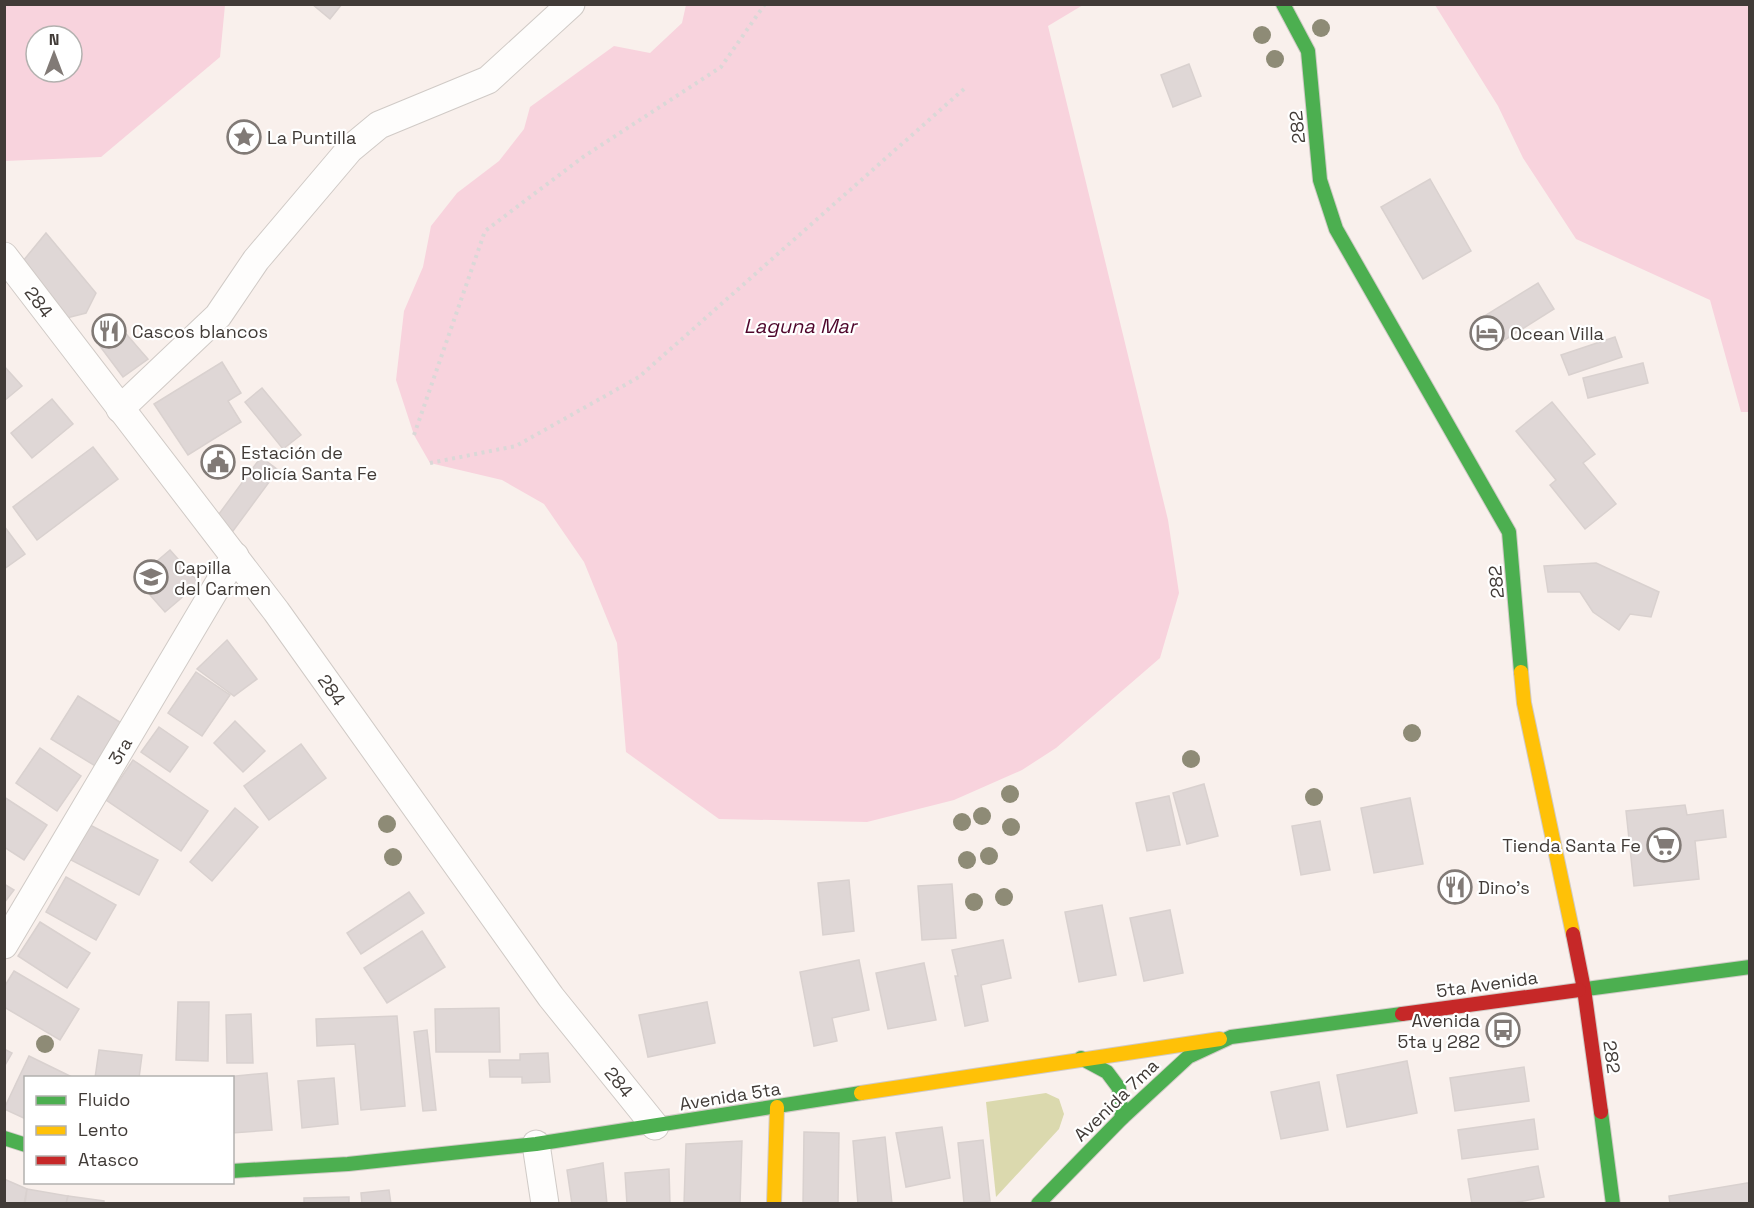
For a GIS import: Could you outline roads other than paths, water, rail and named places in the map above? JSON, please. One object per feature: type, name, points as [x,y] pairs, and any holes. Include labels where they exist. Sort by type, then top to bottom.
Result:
[{"type":"main road","name":"282","points":[[1283,4],[1308,51],[1320,180],[1336,229],[1509,532],[1524,703],[1584,988],[1613,1203]]},
{"type":"main road","name":"5ta Avenida","points":[[1230,1037],[1749,967]]},
{"type":"main road","name":"Avenida 5ta","points":[[234,1171],[348,1164],[536,1144],[1081,1058],[1230,1037]]},
{"type":"main road","name":"Avenida 7ma","points":[[1038,1203],[1122,1118],[1188,1057],[1230,1037]]},
{"type":"main road","points":[[1081,1058],[1107,1072],[1119,1088],[1122,1118]]},
{"type":"main road","points":[[774,1203],[777,1107]]},
{"type":"main road","points":[[4,1138],[24,1144]]},
{"type":"street","points":[[120,410],[218,316],[256,260],[350,149],[380,125],[488,80],[571,4]]},
{"type":"street","name":"284","points":[[7,267],[235,556],[551,997],[655,1126]]},
{"type":"street","name":"3ra","points":[[4,945],[235,556]]},
{"type":"street","points":[[536,1144],[545,1203]]},
{"type":"water","points":[[4,5],[225,5],[220,57],[101,157],[5,161]]},
{"type":"water","name":"Laguna Mar","points":[[686,5],[1083,5],[1048,26],[1168,520],[1179,593],[1160,658],[1056,748],[1022,770],[954,800],[867,822],[719,819],[626,752],[617,643],[584,562],[544,504],[502,480],[430,463],[414,435],[396,380],[404,311],[423,267],[431,226],[457,193],[499,161],[524,129],[530,107],[614,46],[650,53],[682,23]]},
{"type":"water","points":[[1435,5],[1749,5],[1749,412],[1741,412],[1710,300],[1576,239],[1523,158],[1498,106]]},
{"type":"place","name":"La Puntilla","points":[[244,137]]},
{"type":"place","name":"Cascos blancos","points":[[109,331]]},
{"type":"place","name":"Ocean Villa","points":[[1487,333]]},
{"type":"place","name":"Estación de Policía Santa Fe","points":[[218,462]]},
{"type":"place","name":"Capilla del Carmen","points":[[151,577]]},
{"type":"place","name":"Tienda Santa Fe","points":[[1664,845]]},
{"type":"place","name":"Dino's","points":[[1455,887]]},
{"type":"place","name":"Avenida 5ta y 282","points":[[1503,1030]]}]
